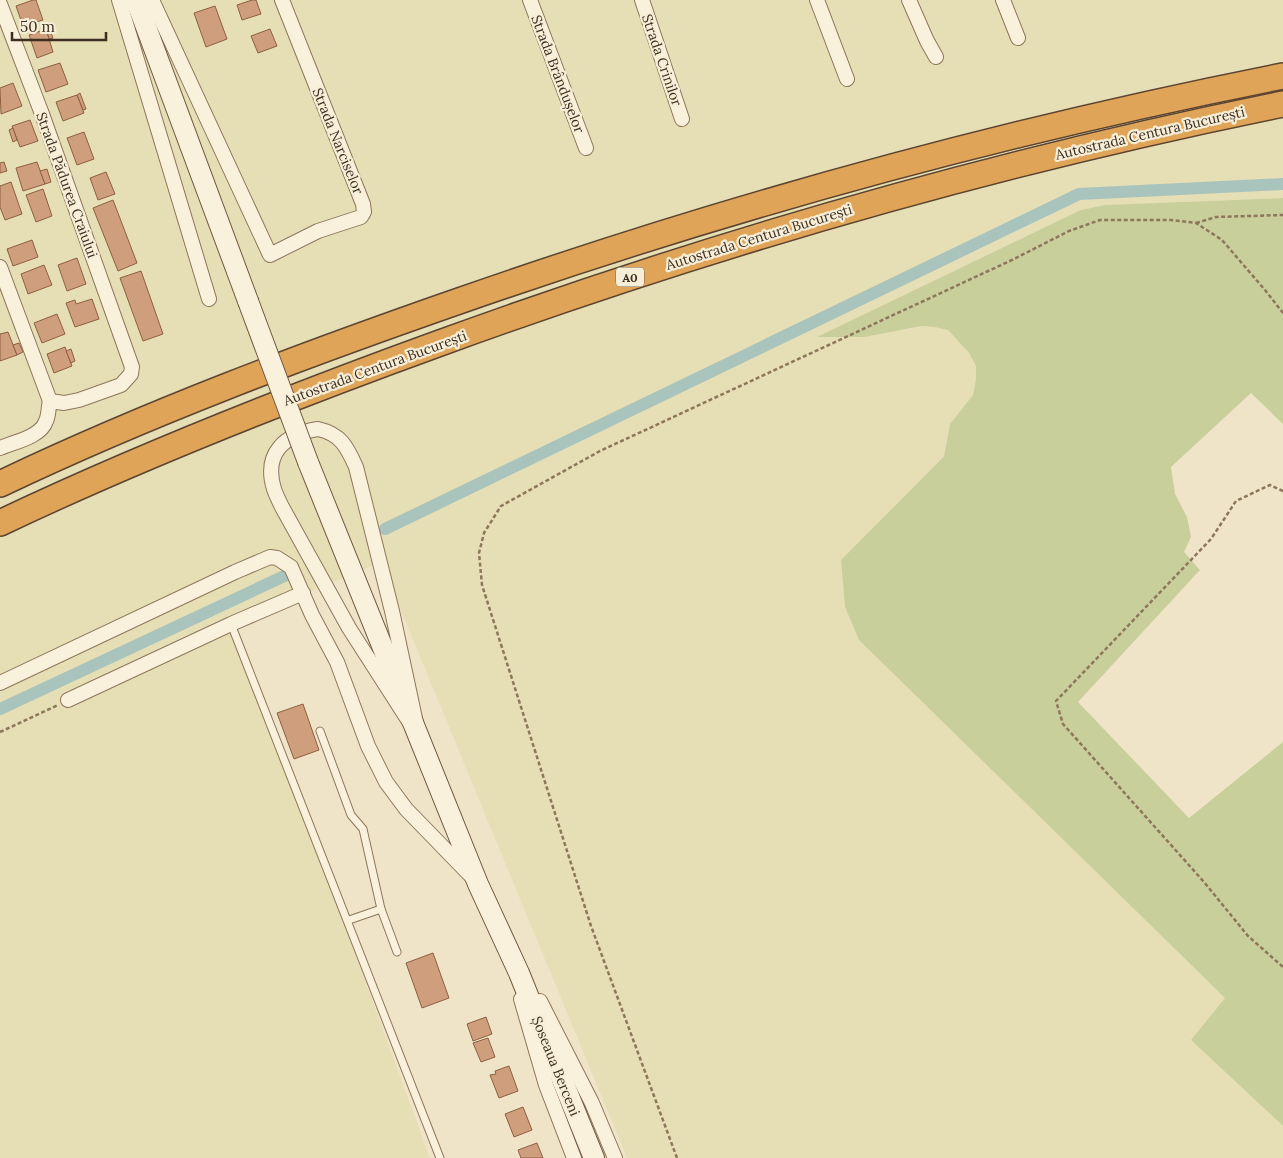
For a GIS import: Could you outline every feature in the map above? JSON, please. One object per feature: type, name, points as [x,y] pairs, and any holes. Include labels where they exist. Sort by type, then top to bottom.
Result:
[{"type":"highway","name":"Autostrada Centura București","points":[[0,484],[147,418],[300,357],[619,247],[805,191],[956,150],[1107,113],[1283,76]]},
{"type":"highway","name":"Autostrada Centura București","points":[[0,523],[161,451],[313,390],[622,280],[921,189],[1111,141],[1283,104]]},
{"type":"main road","name":"Șoseaua Berceni","points":[[136,0],[308,462],[478,884],[519,973],[594,1158]]},
{"type":"street","points":[[119,0],[209,299]]},
{"type":"street","name":"Strada Narciselor","points":[[152,0],[270,255],[318,231],[361,217],[364,212],[363,204],[282,0]]},
{"type":"street","name":"Strada Brândușelor","points":[[530,0],[586,148]]},
{"type":"street","name":"Strada Crinilor","points":[[642,0],[682,119]]},
{"type":"street","points":[[817,0],[847,79]]},
{"type":"street","points":[[909,0],[936,57]]},
{"type":"street","points":[[1003,0],[1018,38]]},
{"type":"street","name":"Strada Pădurea Craiului","points":[[0,4],[42,114],[132,367],[131,374],[121,385],[79,400],[64,403],[50,401]]},
{"type":"street","points":[[0,267],[50,401],[47,420],[42,427],[34,434],[0,448]]},
{"type":"street","points":[[318,429],[337,436],[348,449],[356,467],[392,611],[419,737],[349,628],[273,488],[274,455],[283,442],[294,435],[318,429]]},
{"type":"street","points":[[0,683],[270,557],[277,558],[291,567],[337,662],[368,746],[386,782],[406,809],[478,884]]},
{"type":"street","points":[[68,700],[231,624],[303,593]]},
{"type":"street","points":[[519,973],[520,995],[546,1085],[574,1158]]},
{"type":"street","points":[[519,973],[534,989],[592,1103],[615,1158]]},
{"type":"lane","points":[[231,624],[349,920],[440,1158]]},
{"type":"lane","points":[[320,731],[351,815],[362,829],[381,909],[397,952]]},
{"type":"lane","points":[[349,920],[381,909]]},
{"type":"path","points":[[676,1158],[591,926],[482,586],[479,553],[484,533],[501,506],[600,451],[1012,260],[1069,231],[1100,220],[1171,220],[1196,223],[1216,217],[1283,215]]},
{"type":"path","points":[[1196,223],[1222,240],[1283,313]]},
{"type":"path","points":[[1283,491],[1270,485],[1236,501],[1211,540],[1056,701],[1063,724],[1204,882],[1248,936],[1283,967]]},
{"type":"path","points":[[0,732],[68,700]]},
{"type":"shaded area","points":[[0,0],[1283,0],[1283,198],[1105,205],[1081,210],[905,330],[922,326],[948,330],[969,353],[976,365],[973,395],[950,424],[944,455],[841,560],[845,607],[859,640],[1225,998],[1191,1040],[1283,1126],[1283,1158],[627,1158],[381,562],[234,624],[430,1158],[0,1158]]},
{"type":"green space","points":[[1283,198],[1283,424],[1251,393],[1171,467],[1175,494],[1187,517],[1191,537],[1184,552],[1200,570],[1078,702],[1189,818],[1283,742],[1283,1126],[1191,1040],[1225,998],[859,640],[845,607],[841,560],[944,456],[950,424],[973,395],[976,366],[969,353],[948,330],[934,327],[922,326],[864,337],[817,337],[1081,210],[1105,205]]},
{"type":"building","points":[[36,0],[43,20],[23,26],[16,6]]},
{"type":"building","points":[[256,0],[261,14],[242,20],[237,5]]},
{"type":"building","points":[[215,6],[227,39],[206,47],[194,13]]},
{"type":"building","points":[[49,28],[53,38],[49,39],[46,29]]},
{"type":"building","points":[[46,29],[53,52],[37,58],[29,35]]},
{"type":"building","points":[[270,29],[277,46],[258,53],[251,36]]},
{"type":"building","points":[[60,63],[68,84],[46,92],[38,70]]},
{"type":"building","points":[[13,83],[22,106],[1,114],[0,88]]},
{"type":"building","points":[[80,93],[86,109],[83,110],[77,95]]},
{"type":"building","points":[[77,95],[84,113],[63,121],[56,102]]},
{"type":"building","points":[[30,120],[38,141],[20,147],[12,126]]},
{"type":"building","points":[[13,128],[17,140],[13,142],[9,130]]},
{"type":"building","points":[[84,132],[94,159],[77,165],[67,138]]},
{"type":"building","points":[[4,162],[7,171],[0,173],[0,163]]},
{"type":"building","points":[[37,162],[45,184],[23,191],[16,168]]},
{"type":"building","points":[[47,169],[51,182],[45,184],[40,171]]},
{"type":"building","points":[[106,172],[115,194],[98,200],[90,178]]},
{"type":"building","points":[[11,182],[22,214],[5,220],[0,207],[0,186]]},
{"type":"building","points":[[43,189],[52,216],[36,222],[26,195]]},
{"type":"building","points":[[113,200],[137,263],[118,271],[93,208]]},
{"type":"building","points":[[32,240],[38,257],[13,266],[7,249]]},
{"type":"building","points":[[77,258],[86,284],[67,291],[58,265]]},
{"type":"building","points":[[44,265],[52,285],[28,294],[21,274]]},
{"type":"building","points":[[141,271],[163,334],[143,341],[120,278]]},
{"type":"building","points":[[92,299],[99,319],[75,327],[66,303],[75,300],[76,304]]},
{"type":"building","points":[[57,314],[65,334],[42,343],[34,323]]},
{"type":"building","points":[[8,332],[17,355],[0,361],[0,334]]},
{"type":"building","points":[[19,343],[23,352],[17,355],[13,345]]},
{"type":"building","points":[[65,347],[72,366],[54,373],[47,354]]},
{"type":"building","points":[[71,349],[75,361],[71,363],[66,351]]},
{"type":"building","points":[[303,704],[319,750],[294,759],[277,713]]},
{"type":"building","points":[[433,953],[449,998],[422,1008],[406,963]]},
{"type":"building","points":[[486,1017],[492,1034],[473,1041],[467,1024]]},
{"type":"building","points":[[488,1038],[495,1057],[481,1062],[473,1043]]},
{"type":"building","points":[[509,1066],[518,1091],[499,1098],[490,1075],[496,1074],[495,1071]]},
{"type":"building","points":[[523,1107],[532,1130],[514,1137],[505,1114]]},
{"type":"building","points":[[537,1143],[543,1158],[521,1158],[518,1150]]},
{"type":"waterway","points":[[385,529],[1079,194],[1283,184]]},
{"type":"waterway","points":[[0,709],[293,572]]}]
